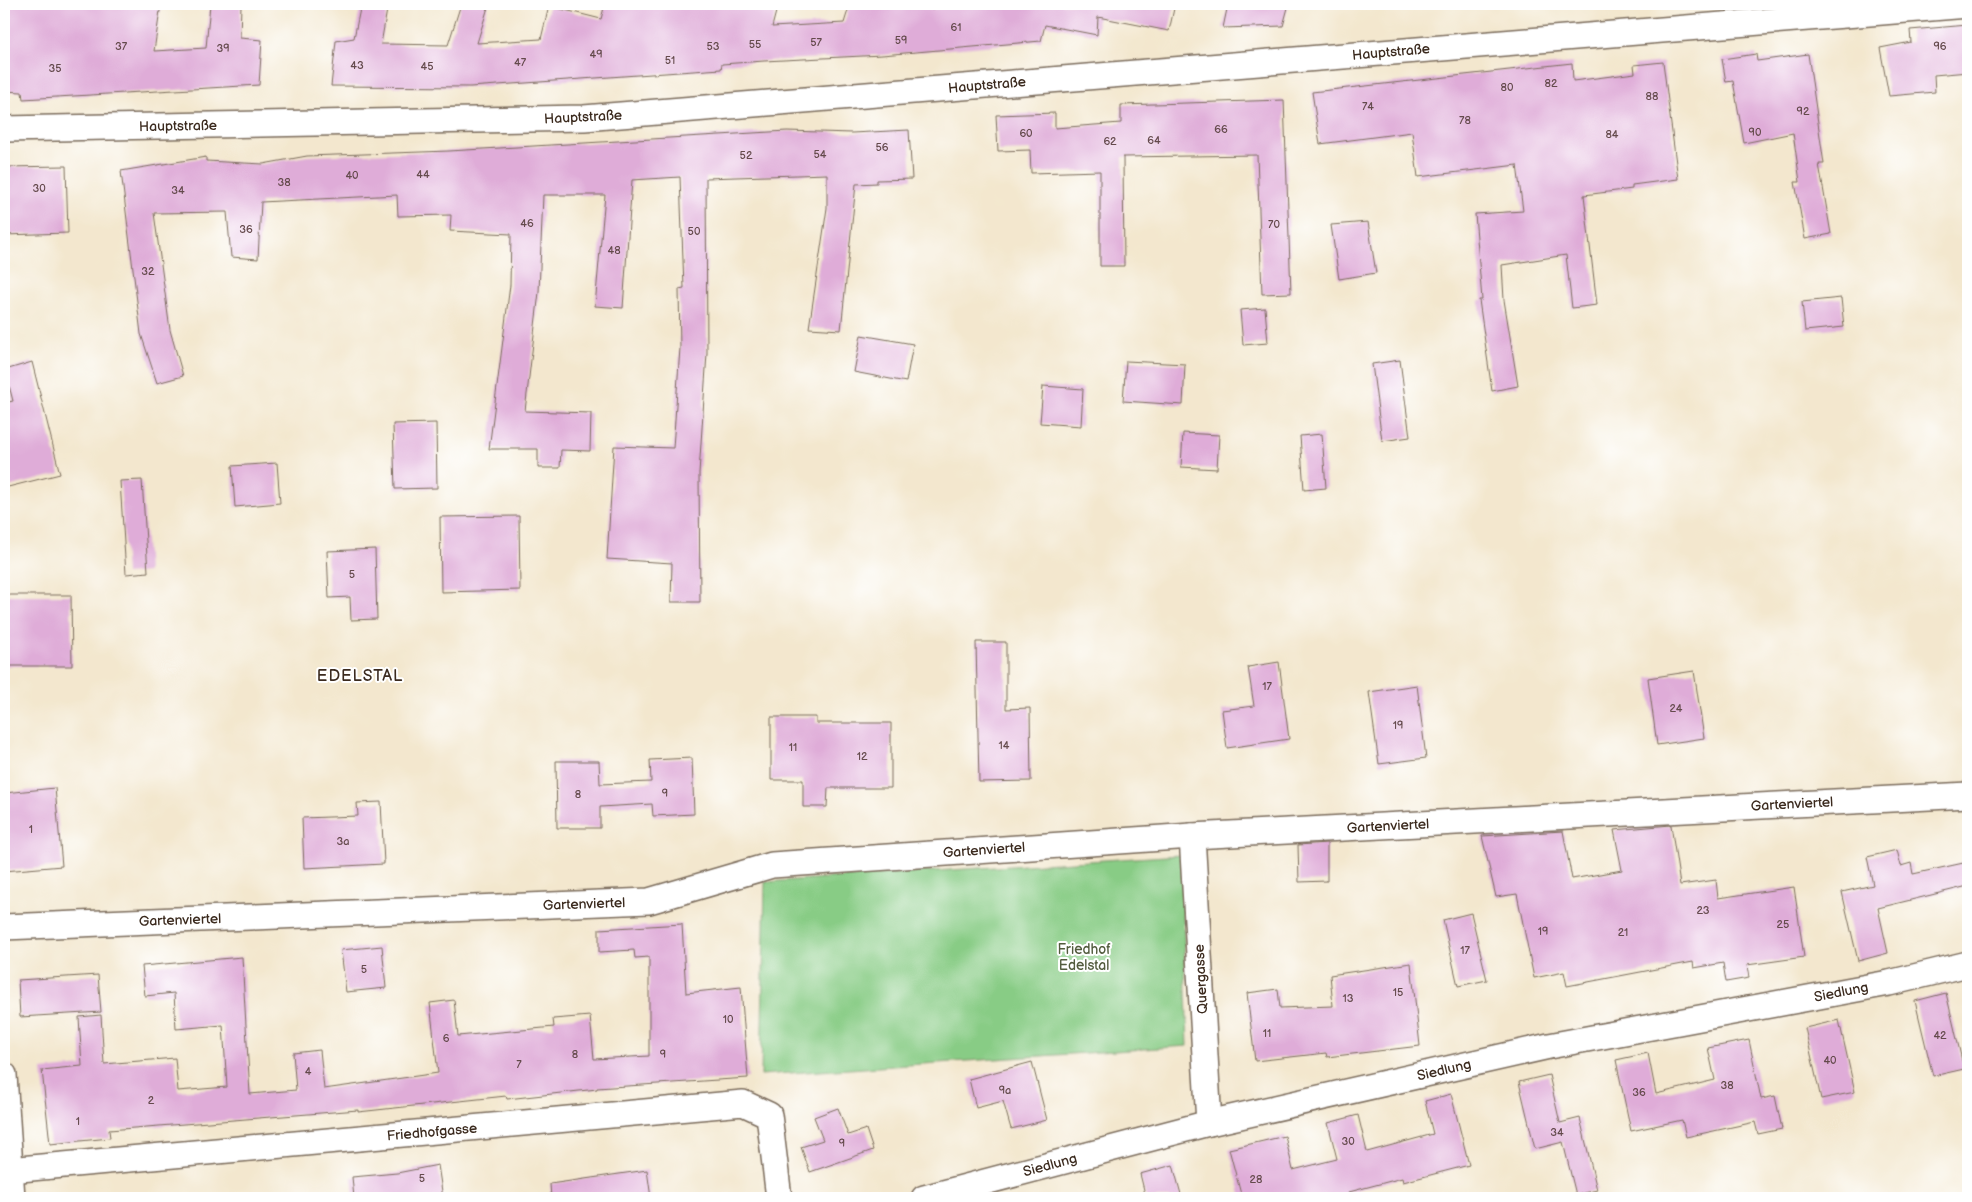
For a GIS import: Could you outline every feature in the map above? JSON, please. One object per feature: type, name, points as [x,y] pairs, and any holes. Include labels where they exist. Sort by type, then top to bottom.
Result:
[{"type":"street","name":"Hauptstraße","points":[[4,129],[584,118],[1968,5]]},
{"type":"street","name":"Gartenviertel","points":[[4,927],[649,901],[772,865],[1192,836],[1968,795]]},
{"type":"street","name":"Quergasse","points":[[1192,836],[1209,1123]]},
{"type":"street","name":"Siedlung","points":[[924,1198],[1209,1123],[1549,1046],[1889,983],[1968,964]]},
{"type":"street","points":[[4,1075],[12,1198]]},
{"type":"street","name":"Friedhofgasse","points":[[9,1170],[743,1103],[769,1115],[779,1198]]},
{"type":"green space","name":"Friedhof Edelstal","points":[[1181,855],[1188,1046],[761,1075],[765,882]]},
{"type":"building","points":[[4,4],[161,4],[154,51],[206,48],[210,4],[241,5],[240,38],[262,40],[259,85],[23,99],[22,92],[4,91]]},
{"type":"building","points":[[361,4],[388,4],[381,44],[448,45],[461,4],[489,4],[477,43],[541,39],[549,6],[601,19],[605,4],[778,4],[772,27],[844,23],[850,4],[933,4],[931,9],[966,4],[1175,4],[1169,31],[1098,17],[1097,35],[1045,25],[1041,41],[882,55],[722,64],[721,69],[470,87],[331,86],[336,41],[354,38]]},
{"type":"building","points":[[1228,4],[1289,4],[1283,26],[1223,28]]},
{"type":"building","points":[[1968,25],[1968,72],[1934,75],[1935,92],[1889,96],[1880,48],[1911,42],[1910,30]]},
{"type":"building","points":[[1756,54],[1757,61],[1808,54],[1824,164],[1819,164],[1831,234],[1805,239],[1795,182],[1800,182],[1793,133],[1744,143],[1733,81],[1726,82],[1722,59]]},
{"type":"building","points":[[1663,62],[1678,179],[1632,185],[1632,189],[1584,195],[1597,305],[1572,308],[1566,255],[1502,265],[1504,300],[1518,386],[1492,391],[1479,300],[1482,300],[1475,214],[1523,211],[1517,165],[1418,177],[1412,132],[1320,144],[1312,92],[1572,63],[1573,81],[1635,73],[1634,65]]},
{"type":"building","points":[[1284,100],[1291,293],[1262,294],[1257,155],[1123,157],[1124,266],[1100,266],[1100,171],[1031,173],[1030,150],[998,151],[996,115],[1055,113],[1055,128],[1121,123],[1121,105]]},
{"type":"building","points":[[909,130],[912,179],[877,180],[877,183],[856,184],[841,330],[809,328],[827,208],[827,174],[706,178],[707,353],[699,473],[700,602],[671,602],[672,563],[607,559],[614,446],[673,448],[680,348],[679,289],[684,288],[680,177],[632,180],[623,308],[595,306],[605,195],[543,195],[539,292],[525,411],[591,413],[590,451],[561,450],[560,468],[538,468],[538,449],[489,449],[510,285],[511,234],[450,231],[451,215],[398,216],[397,195],[261,202],[258,259],[231,257],[227,212],[154,213],[170,330],[183,376],[157,383],[141,334],[121,171],[206,157],[206,161],[263,164],[307,156],[449,151],[787,131],[852,133]]},
{"type":"building","points":[[66,166],[68,233],[4,235],[4,167]]},
{"type":"building","points":[[1368,222],[1376,273],[1339,279],[1331,225]]},
{"type":"building","points":[[1841,298],[1844,327],[1805,331],[1802,302]]},
{"type":"building","points":[[1265,308],[1268,343],[1243,345],[1240,310]]},
{"type":"building","points":[[861,335],[913,344],[906,382],[854,372]]},
{"type":"building","points":[[1400,360],[1410,437],[1382,441],[1372,364]]},
{"type":"building","points":[[1126,361],[1185,364],[1183,405],[1123,401]]},
{"type":"building","points":[[32,362],[60,474],[4,488],[4,403],[13,401],[5,370]]},
{"type":"building","points":[[1043,386],[1083,389],[1081,426],[1040,423]]},
{"type":"building","points":[[436,423],[437,488],[395,489],[393,424]]},
{"type":"building","points":[[1183,433],[1219,435],[1217,469],[1181,467]]},
{"type":"building","points":[[1322,434],[1326,488],[1304,490],[1300,436]]},
{"type":"building","points":[[277,463],[280,503],[235,507],[232,466]]},
{"type":"building","points":[[142,480],[148,572],[126,574],[120,481]]},
{"type":"building","points":[[519,516],[520,590],[441,592],[440,517]]},
{"type":"building","points":[[375,549],[377,619],[351,620],[350,597],[329,598],[327,551]]},
{"type":"building","points":[[4,595],[71,595],[72,666],[4,666]]},
{"type":"building","points":[[976,642],[1006,642],[1006,709],[1030,708],[1031,781],[979,782]]},
{"type":"building","points":[[1279,662],[1289,739],[1227,748],[1222,710],[1254,706],[1248,667]]},
{"type":"building","points":[[1694,671],[1704,738],[1657,745],[1648,678]]},
{"type":"building","points":[[1417,685],[1426,758],[1379,764],[1369,692]]},
{"type":"building","points":[[771,717],[816,717],[816,723],[891,723],[891,788],[828,788],[827,807],[803,807],[803,780],[771,780]]},
{"type":"building","points":[[692,758],[694,814],[653,816],[652,804],[600,807],[600,828],[557,828],[556,761],[599,761],[600,784],[651,782],[650,760]]},
{"type":"building","points":[[55,788],[62,866],[4,871],[4,793]]},
{"type":"building","points":[[381,802],[384,864],[304,868],[302,818],[358,816],[357,803]]},
{"type":"building","points":[[1671,825],[1680,885],[1716,880],[1718,898],[1794,887],[1804,957],[1747,965],[1749,978],[1726,982],[1723,963],[1694,968],[1693,962],[1567,986],[1564,972],[1534,978],[1517,894],[1496,897],[1482,836],[1563,831],[1572,879],[1622,870],[1614,830]]},
{"type":"building","points":[[1327,843],[1327,881],[1299,882],[1298,845]]},
{"type":"building","points":[[1897,850],[1901,866],[1911,863],[1913,874],[1968,862],[1968,886],[1878,908],[1888,953],[1858,961],[1842,892],[1873,885],[1867,857]]},
{"type":"building","points":[[1471,913],[1487,980],[1458,986],[1443,920]]},
{"type":"building","points":[[682,924],[686,993],[741,987],[748,1078],[597,1088],[507,1099],[506,1096],[358,1112],[358,1110],[109,1130],[110,1138],[50,1144],[42,1070],[82,1066],[79,1017],[101,1015],[104,1064],[175,1058],[178,1091],[227,1087],[223,1025],[176,1029],[174,993],[145,996],[142,966],[242,957],[250,1094],[296,1090],[293,1053],[320,1050],[324,1089],[438,1073],[430,1003],[454,1000],[458,1036],[554,1027],[553,1019],[590,1016],[594,1059],[649,1056],[649,957],[635,958],[634,950],[599,952],[599,929]]},
{"type":"building","points":[[382,946],[386,988],[346,992],[341,950]]},
{"type":"building","points":[[1411,963],[1420,1046],[1327,1057],[1326,1053],[1255,1061],[1247,993],[1278,989],[1280,1008],[1333,1006],[1330,975]]},
{"type":"building","points":[[98,975],[101,1012],[20,1017],[18,980]]},
{"type":"building","points":[[1946,993],[1964,1069],[1933,1076],[1915,1001]]},
{"type":"building","points":[[1839,1020],[1855,1092],[1821,1099],[1805,1028]]},
{"type":"building","points":[[1749,1040],[1761,1099],[1775,1096],[1782,1129],[1758,1134],[1755,1122],[1686,1137],[1682,1120],[1631,1131],[1616,1060],[1648,1053],[1656,1094],[1715,1080],[1708,1048]]},
{"type":"building","points":[[1032,1062],[1047,1120],[1011,1129],[1003,1101],[976,1108],[969,1079]]},
{"type":"building","points":[[1549,1075],[1560,1123],[1580,1118],[1597,1190],[1576,1195],[1563,1142],[1535,1149],[1519,1082]]},
{"type":"building","points":[[1451,1094],[1469,1165],[1403,1182],[1402,1178],[1349,1192],[1351,1198],[1242,1198],[1229,1149],[1285,1136],[1293,1170],[1337,1159],[1328,1123],[1358,1115],[1367,1152],[1433,1134],[1425,1101]]},
{"type":"building","points":[[838,1108],[848,1135],[866,1129],[873,1150],[810,1172],[801,1147],[823,1140],[814,1117]]},
{"type":"building","points":[[438,1165],[443,1198],[354,1198],[352,1177],[397,1173]]},
{"type":"building","points":[[1173,1165],[1182,1198],[1146,1198],[1140,1174]]},
{"type":"building","points":[[647,1170],[651,1198],[551,1198],[550,1184]]},
{"type":"district","name":"EDELSTAL","points":[[360,676]]}]
